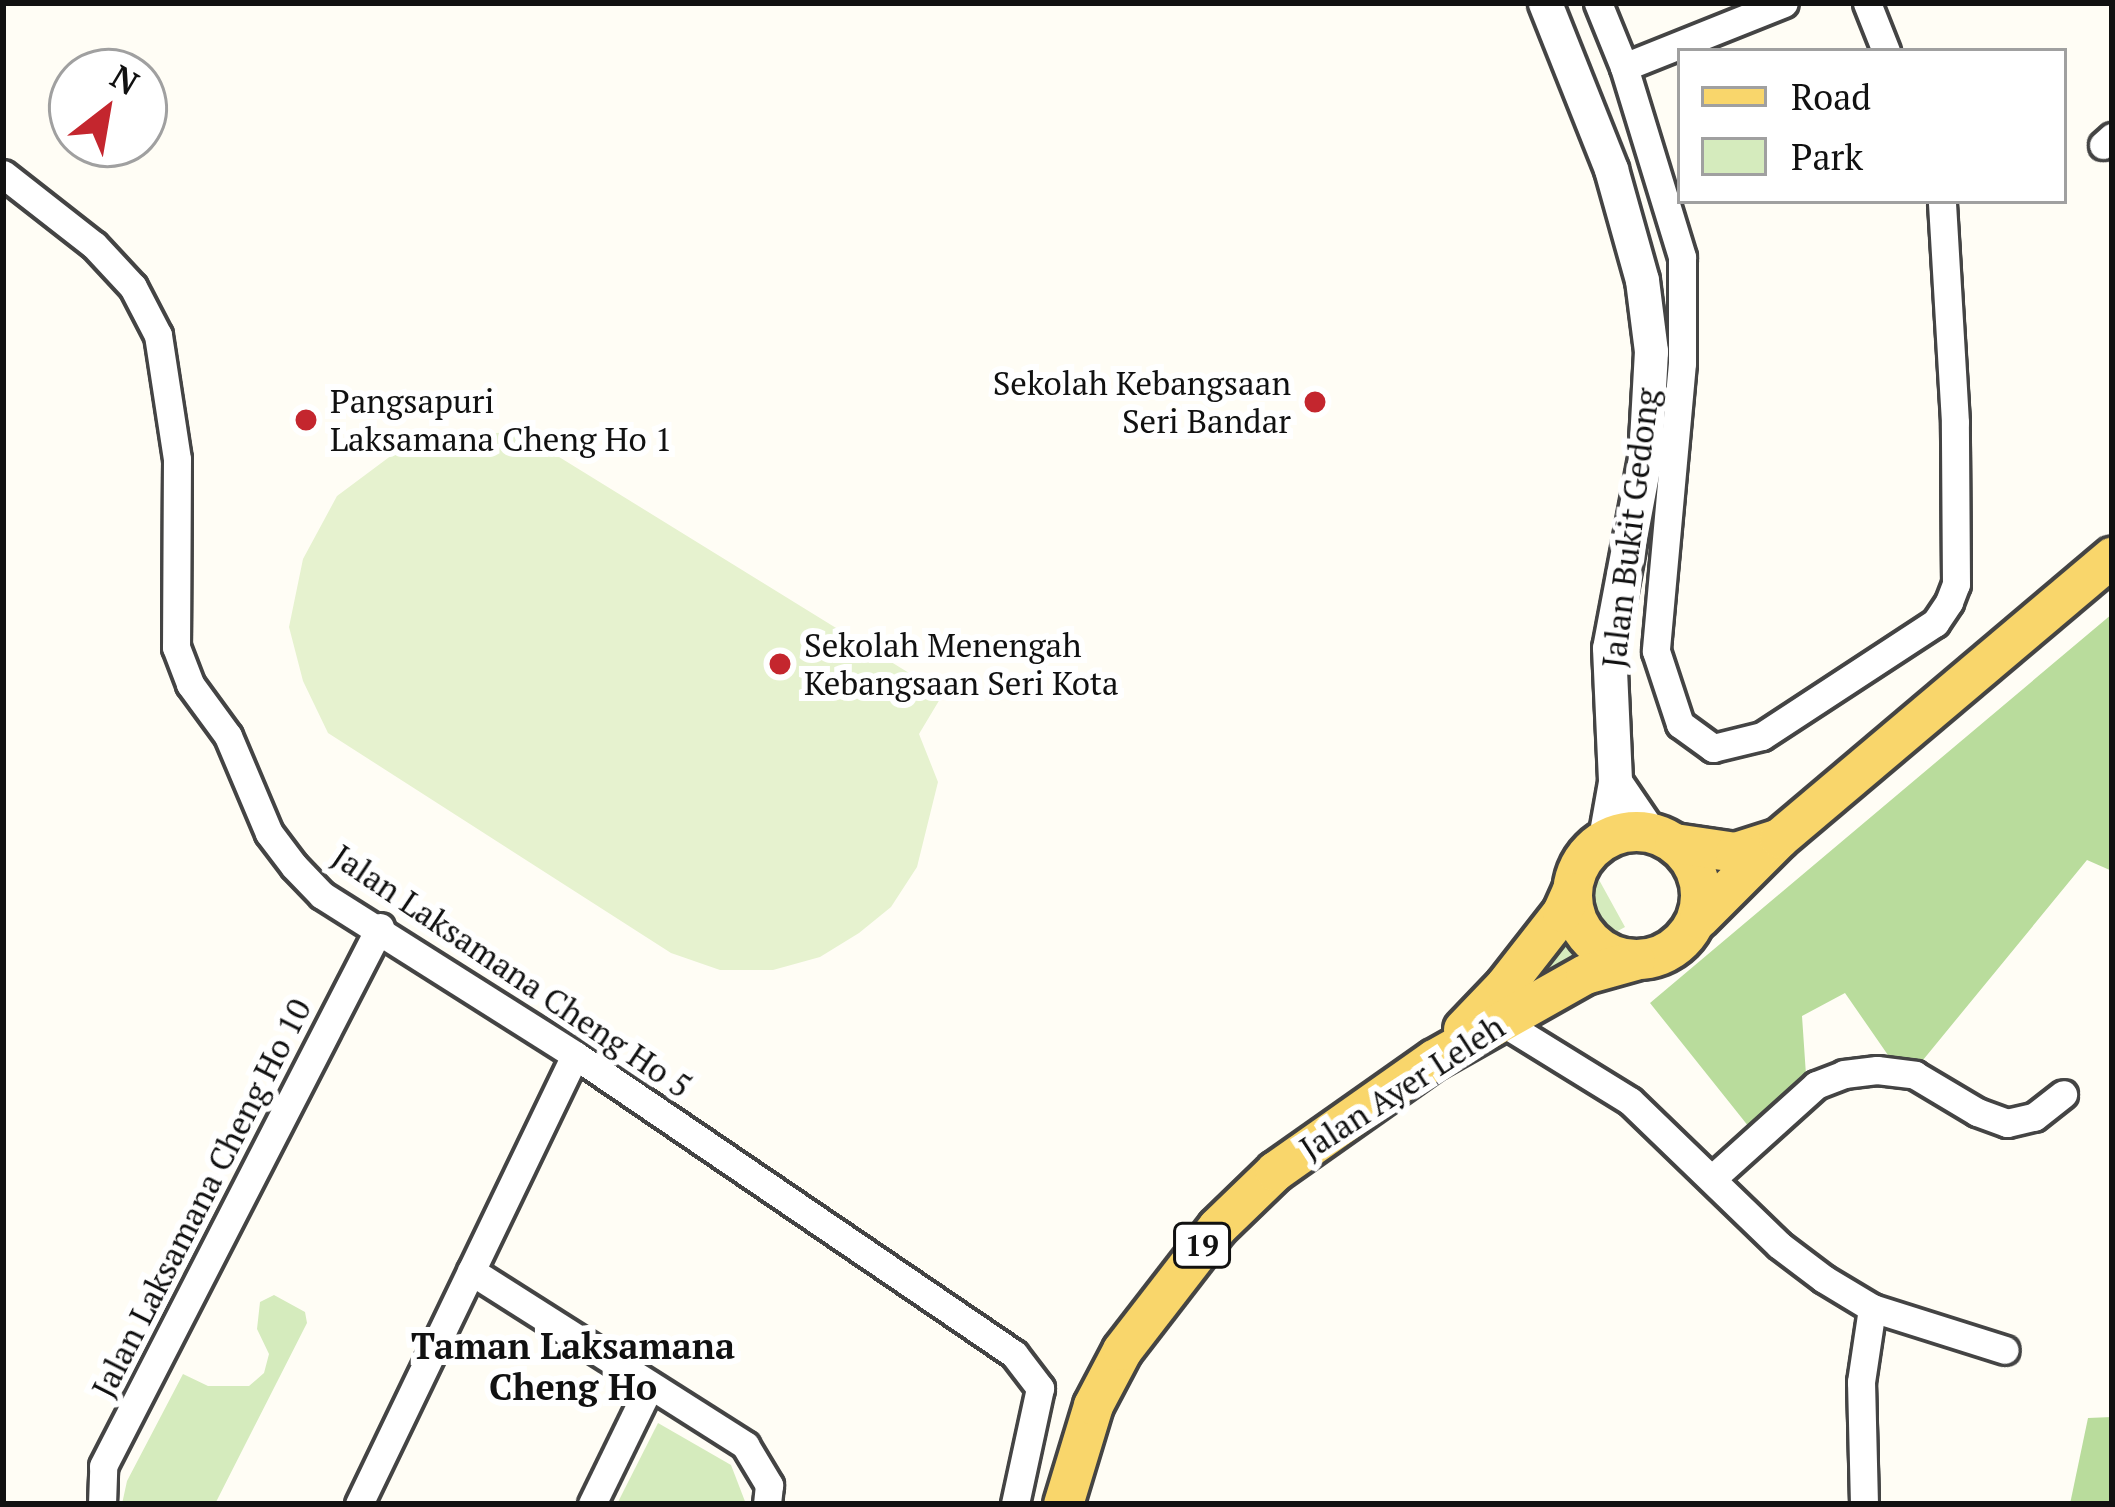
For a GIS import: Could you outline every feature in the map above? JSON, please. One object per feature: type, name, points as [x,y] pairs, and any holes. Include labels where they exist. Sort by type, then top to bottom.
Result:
[{"type":"main road","points":[[1571,892],[1582,932],[1597,947],[1635,960],[1673,948],[1779,838],[2112,557]]},
{"type":"main road","points":[[1434,1059],[1505,985],[1562,912],[1575,870],[1605,838],[1661,838],[1735,851],[1779,838]]},
{"type":"main road","points":[[1661,838],[1697,874],[1699,918]]},
{"type":"main road","name":"Jalan Ayer Leleh","points":[[1063,1504],[1093,1405],[1122,1350],[1217,1227],[1290,1160],[1434,1059],[1585,974],[1635,960]]},
{"type":"street","name":"Jalan Bukit Gedong","points":[[1545,3],[1587,108],[1642,280],[1651,351],[1645,458],[1609,648],[1615,782],[1605,838]]},
{"type":"street","points":[[1598,3],[1682,257],[1682,363],[1656,651],[1680,724],[1713,748],[1762,736],[1935,623],[1949,602],[1955,584],[1955,422],[1942,204]]},
{"type":"street","points":[[1587,108],[1622,67],[1784,3]]},
{"type":"street","points":[[1867,3],[1885,48]]},
{"type":"street","points":[[1569,60],[1622,67]]},
{"type":"street","name":"Jalan Laksamana Cheng Ho 5","points":[[3,174],[94,245],[133,286],[158,335],[177,459],[176,647],[190,684],[228,736],[269,833],[322,895],[380,927],[575,1055],[1014,1354],[1040,1388],[1015,1504]]},
{"type":"street","points":[[1615,782],[1661,838]]},
{"type":"street","name":"Jalan Laksamana Cheng Ho 10","points":[[102,1504],[103,1466],[380,927]]},
{"type":"street","points":[[1502,1022],[1630,1101],[1714,1177],[1779,1245],[1871,1308],[2006,1350]]},
{"type":"street","points":[[359,1504],[575,1055]]},
{"type":"street","points":[[1714,1177],[1816,1085],[1844,1075],[1876,1070],[1915,1076],[1977,1112],[2007,1123],[2034,1118],[2063,1094]]},
{"type":"street","points":[[471,1271],[745,1445],[769,1485],[767,1504]]},
{"type":"street","points":[[1864,1504],[1861,1382],[1871,1308]]},
{"type":"street","points":[[592,1504],[650,1384]]},
{"type":"green space","points":[[517,431],[943,694],[919,734],[938,782],[917,867],[891,907],[859,933],[820,957],[773,970],[720,970],[671,953],[328,733],[303,681],[289,627],[303,559],[337,496],[392,455],[447,438]]},
{"type":"green space","points":[[2112,614],[2112,871],[2087,860],[1923,1060],[1890,1058],[1845,993],[1802,1016],[1806,1075],[1749,1127],[1650,1003]]},
{"type":"green space","points":[[1598,878],[1625,927],[1513,989],[1571,929]]},
{"type":"green space","points":[[274,1295],[305,1312],[307,1323],[215,1504],[122,1504],[127,1481],[183,1374],[208,1386],[249,1386],[264,1373],[269,1354],[257,1329],[260,1302]]},
{"type":"green space","points":[[2112,1417],[2112,1504],[2070,1504],[2088,1418]]},
{"type":"green space","points":[[658,1423],[731,1465],[746,1504],[617,1504]]},
{"type":"place","name":"Sekolah Kebangsaan Seri Bandar","points":[[1315,402]]},
{"type":"place","name":"Pangsapuri Laksamana Cheng Ho 1","points":[[306,420]]},
{"type":"place","name":"Sekolah Menengah Kebangsaan Seri Kota","points":[[780,664]]},
{"type":"district","name":"Taman Laksamana Cheng Ho","points":[[573,1366]]}]
